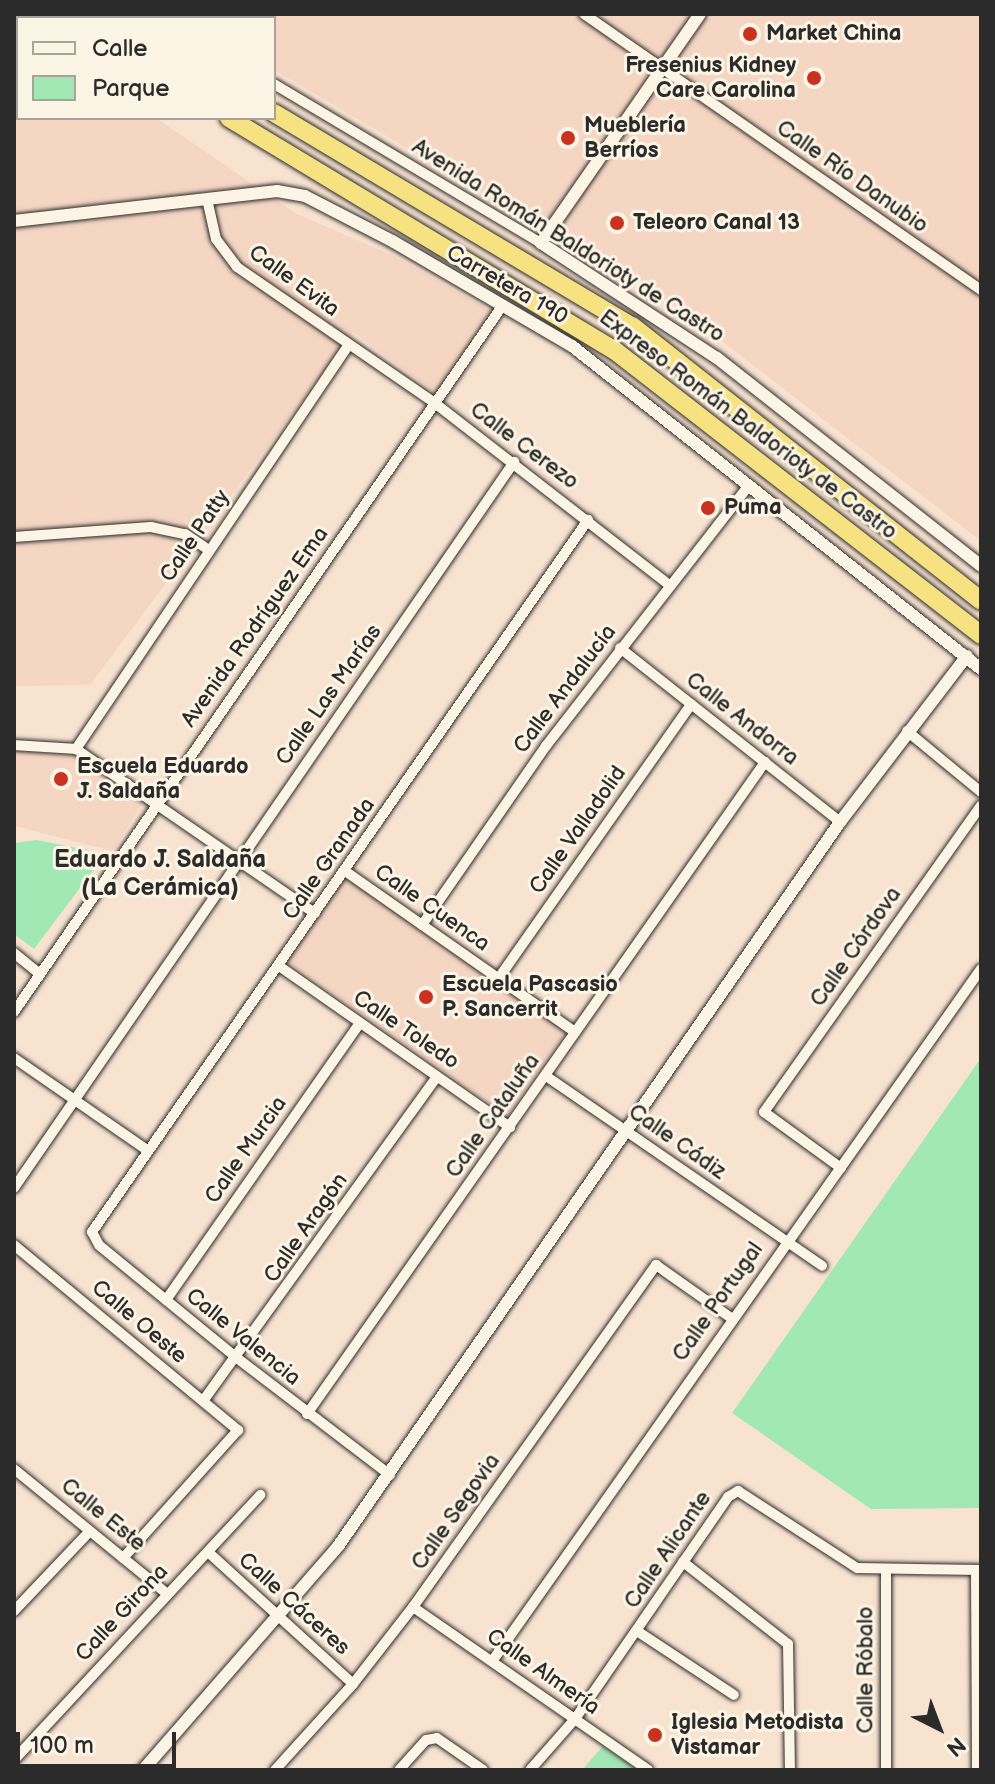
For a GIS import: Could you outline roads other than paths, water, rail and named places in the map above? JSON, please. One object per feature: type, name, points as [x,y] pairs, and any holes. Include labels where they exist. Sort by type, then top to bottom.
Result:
[{"type":"highway","name":"Expreso Román Baldorioty de Castro","points":[[276,114],[632,326],[981,601]]},
{"type":"highway","name":"Expreso Román Baldorioty de Castro","points":[[232,120],[614,350],[981,635]]},
{"type":"street","name":"Calle Río Danubio","points":[[584,14],[981,290]]},
{"type":"street","points":[[541,243],[700,14]]},
{"type":"street","name":"Avenida Román Baldorioty de Castro","points":[[276,85],[541,243],[717,358],[981,566]]},
{"type":"street","name":"Carretera 190","points":[[14,221],[277,191],[305,196],[503,305],[592,360],[981,669]]},
{"type":"street","name":"Calle Evita","points":[[207,199],[216,239],[237,267],[349,345]]},
{"type":"street","name":"Avenida Rodríguez Ema","points":[[14,1012],[503,305]]},
{"type":"street","name":"Calle Cerezo","points":[[349,345],[514,462],[669,585]]},
{"type":"street","name":"Calle Patty","points":[[76,749],[349,345]]},
{"type":"street","name":"Calle Las Marías","points":[[14,1188],[72,1098],[514,462]]},
{"type":"street","name":"Calle Andalucía","points":[[422,925],[620,648],[749,485]]},
{"type":"street","name":"Calle Granada","points":[[101,1218],[588,520]]},
{"type":"street","points":[[14,537],[151,527],[185,534],[209,550]]},
{"type":"street","name":"Calle Andorra","points":[[620,648],[840,822]]},
{"type":"street","points":[[143,1770],[279,1618],[390,1475],[840,822],[967,656]]},
{"type":"street","name":"Calle Valladolid","points":[[498,979],[691,704]]},
{"type":"street","points":[[907,731],[981,792]]},
{"type":"street","points":[[14,745],[76,749],[315,913]]},
{"type":"street","name":"Calle Cataluña","points":[[307,1414],[765,762]]},
{"type":"street","name":"Calle Córdova","points":[[841,1168],[764,1112],[981,806]]},
{"type":"street","name":"Calle Cuenca","points":[[345,871],[575,1032]]},
{"type":"street","points":[[14,953],[39,973]]},
{"type":"street","name":"Calle Toledo","points":[[279,966],[510,1127]]},
{"type":"street","name":"Calle Portugal","points":[[493,1660],[785,1241],[841,1168],[981,969]]},
{"type":"street","name":"Calle Murcia","points":[[166,1300],[359,1024]]},
{"type":"street","points":[[14,1058],[147,1150]]},
{"type":"street","name":"Calle Aragón","points":[[203,1401],[237,1358],[437,1076]]},
{"type":"street","name":"Calle Cádiz","points":[[546,1076],[822,1266]]},
{"type":"street","name":"Calle Valencia","points":[[101,1218],[92,1232],[99,1245],[307,1414],[390,1475]]},
{"type":"street","name":"Calle Oeste","points":[[14,1245],[238,1430],[123,1558]]},
{"type":"street","name":"Calle Segovia","points":[[275,1770],[353,1684],[413,1607],[656,1265],[731,1318]]},
{"type":"street","name":"Calle Este","points":[[15,1472],[166,1593]]},
{"type":"street","name":"Calle Alicante","points":[[530,1770],[575,1719],[728,1497],[738,1491],[857,1568],[979,1570]]},
{"type":"street","name":"Calle Girona","points":[[14,1760],[260,1495]]},
{"type":"street","points":[[14,1611],[90,1531]]},
{"type":"street","name":"Calle Cáceres","points":[[208,1552],[353,1684]]},
{"type":"street","points":[[683,1562],[788,1644],[790,1770]]},
{"type":"street","name":"Calle Róbalo","points":[[886,1570],[886,1770]]},
{"type":"street","points":[[977,1770],[979,1570]]},
{"type":"street","name":"Calle Almería","points":[[413,1607],[648,1770]]},
{"type":"street","points":[[637,1631],[734,1695]]},
{"type":"street","points":[[399,1770],[427,1740],[437,1738],[483,1770]]},
{"type":"place","name":"Market China","points":[[750,34]]},
{"type":"place","name":"Fresenius Kidney Care Carolina","points":[[814,78]]},
{"type":"place","name":"Mueblería Berríos","points":[[568,138]]},
{"type":"place","name":"Teleoro Canal 13","points":[[617,223]]},
{"type":"place","name":"Puma","points":[[708,508]]},
{"type":"place","name":"Escuela Eduardo J. Saldaña","points":[[61,779]]},
{"type":"place","name":"Escuela Pascasio P. Sancerrit","points":[[426,997]]},
{"type":"place","name":"Iglesia Metodista Vistamar","points":[[655,1735]]},
{"type":"district","name":"Eduardo J. Saldaña (La Cerámica)","points":[[160,874]]}]
